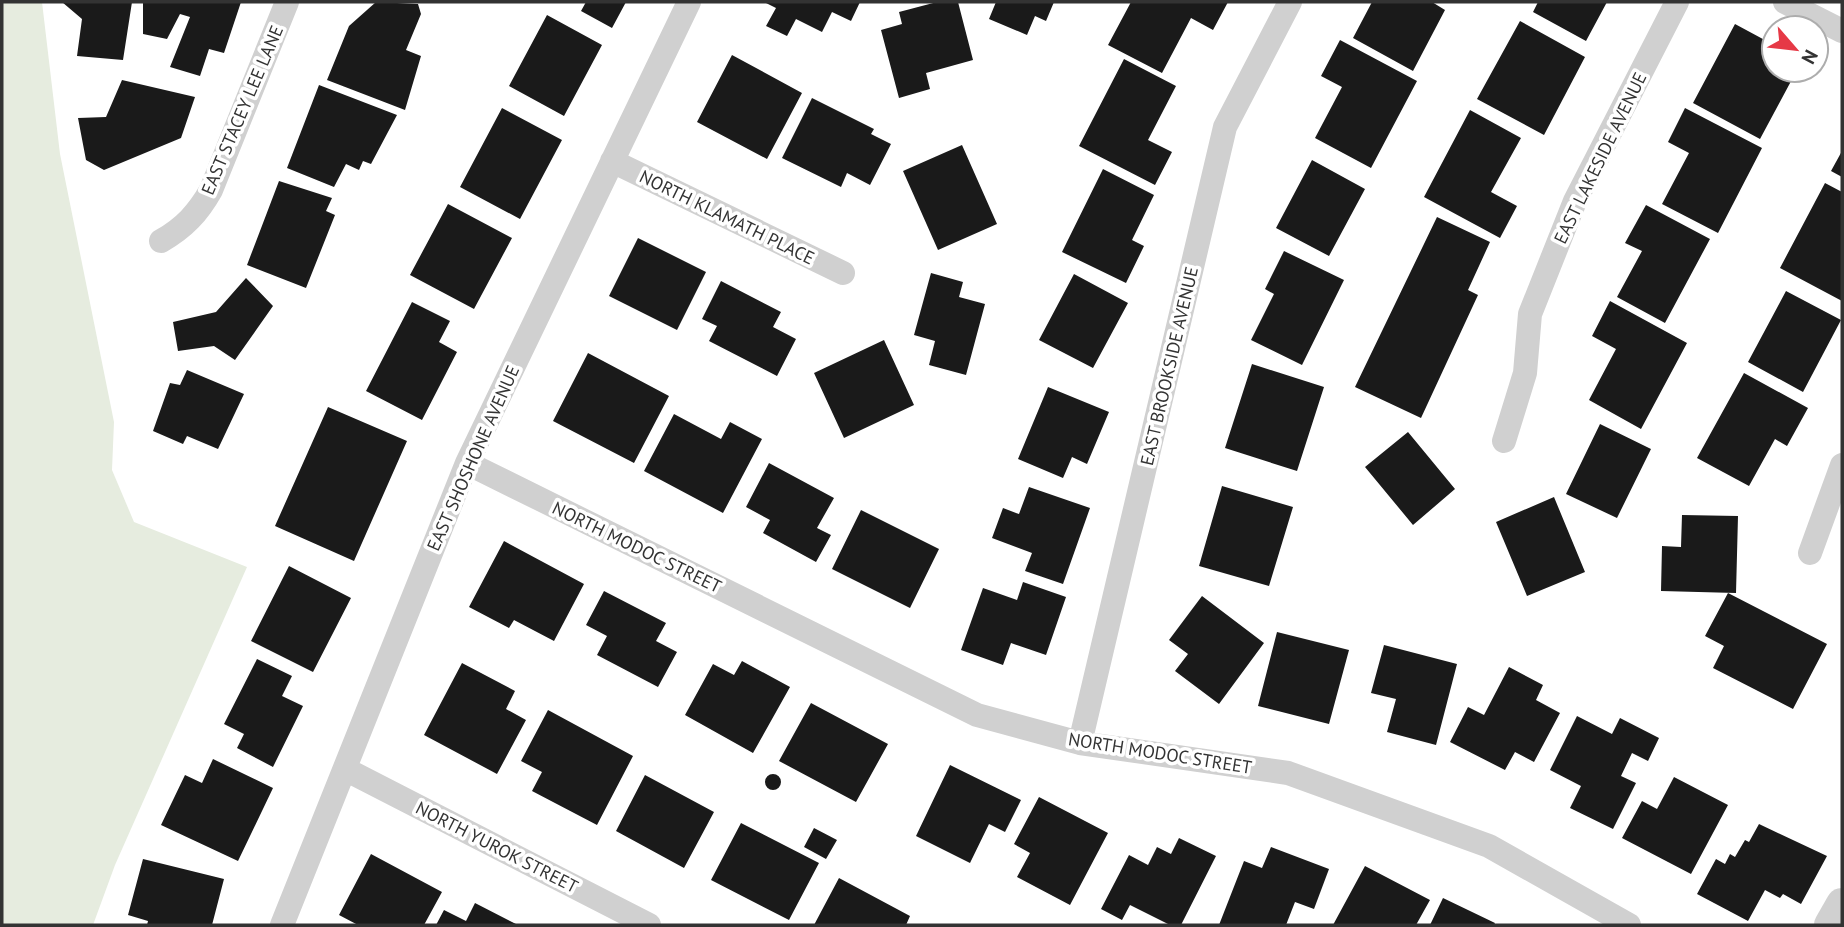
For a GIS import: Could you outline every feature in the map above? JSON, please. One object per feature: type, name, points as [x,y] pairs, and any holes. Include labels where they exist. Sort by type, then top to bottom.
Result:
[{"type":"street","name":"EAST STACEY LEE LANE","points":[[161,241],[180,230],[198,213],[211,190],[287,2]]},
{"type":"street","name":"EAST SHOSHONE AVENUE","points":[[282,925],[467,463],[689,2]]},
{"type":"street","name":"EAST BROOKSIDE AVENUE","points":[[1080,743],[1225,127],[1290,2]]},
{"type":"street","name":"EAST LAKESIDE AVENUE","points":[[1504,440],[1525,373],[1530,314],[1535,301],[1575,201],[1677,2]]},
{"type":"street","points":[[1785,2],[1842,31]]},
{"type":"street","name":"NORTH KLAMATH PLACE","points":[[612,161],[843,273]]},
{"type":"street","name":"NORTH MODOC STREET","points":[[467,463],[977,715],[1080,743],[1288,773],[1489,846],[1629,925]]},
{"type":"street","points":[[1810,553],[1842,465]]},
{"type":"street","name":"NORTH YUROK STREET","points":[[345,769],[649,925]]},
{"type":"street","points":[[1830,925],[1842,904]]},
{"type":"shaded area","points":[[2,2],[42,2],[60,154],[114,422],[112,470],[134,522],[247,567],[115,865],[93,925],[2,925]]},
{"type":"building","points":[[62,2],[132,2],[123,60],[77,56],[82,19]]},
{"type":"building","points":[[143,2],[241,2],[224,53],[209,49],[200,76],[170,67],[190,17],[180,14],[167,39],[143,34]]},
{"type":"building","points":[[376,2],[418,4],[421,14],[406,50],[421,56],[405,110],[327,80],[349,26]]},
{"type":"building","points":[[586,2],[626,2],[612,28],[581,11]]},
{"type":"building","points":[[764,2],[860,2],[851,21],[832,12],[822,32],[796,19],[787,36],[766,26],[776,8]]},
{"type":"building","points":[[937,2],[958,2],[973,60],[926,73],[930,89],[899,98],[881,30],[902,24],[899,12]]},
{"type":"building","points":[[996,2],[1054,2],[1046,21],[1035,16],[1027,35],[989,19]]},
{"type":"building","points":[[1131,2],[1228,2],[1213,30],[1191,18],[1162,73],[1108,45]]},
{"type":"building","points":[[1372,2],[1432,2],[1445,10],[1413,71],[1353,38]]},
{"type":"building","points":[[1538,2],[1607,2],[1586,41],[1533,12]]},
{"type":"building","points":[[547,15],[602,45],[564,116],[509,86]]},
{"type":"building","points":[[1520,21],[1585,57],[1544,135],[1477,99]]},
{"type":"building","points":[[1735,24],[1760,37],[1760,84],[1789,84],[1760,139],[1693,103]]},
{"type":"building","points":[[1340,40],[1417,81],[1371,168],[1315,138],[1342,87],[1321,76]]},
{"type":"building","points":[[732,55],[802,93],[767,159],[697,122]]},
{"type":"building","points":[[1124,59],[1176,86],[1148,140],[1172,152],[1155,185],[1079,146]]},
{"type":"building","points":[[122,80],[195,97],[181,138],[104,170],[86,160],[78,118],[106,117]]},
{"type":"building","points":[[319,85],[397,115],[371,164],[363,161],[359,170],[346,164],[334,187],[287,168]]},
{"type":"building","points":[[812,98],[874,129],[871,134],[891,144],[870,185],[847,173],[841,187],[782,158]]},
{"type":"building","points":[[502,108],[562,140],[520,219],[460,187]]},
{"type":"building","points":[[1685,108],[1762,148],[1718,233],[1662,204],[1689,153],[1668,142]]},
{"type":"building","points":[[1470,110],[1521,138],[1491,192],[1517,206],[1500,238],[1424,197]]},
{"type":"building","points":[[962,145],[997,224],[938,250],[903,171]]},
{"type":"building","points":[[1842,151],[1842,177],[1831,171]]},
{"type":"building","points":[[1312,160],[1365,189],[1329,256],[1276,228]]},
{"type":"building","points":[[1103,169],[1154,195],[1132,240],[1144,246],[1126,283],[1062,252]]},
{"type":"building","points":[[279,181],[332,198],[326,211],[335,215],[306,288],[247,265]]},
{"type":"building","points":[[1825,183],[1842,192],[1842,301],[1780,268]]},
{"type":"building","points":[[448,204],[512,238],[474,309],[410,275]]},
{"type":"building","points":[[1646,205],[1710,239],[1665,323],[1617,297],[1642,251],[1625,243]]},
{"type":"building","points":[[1437,217],[1490,242],[1468,290],[1478,295],[1421,418],[1355,387]]},
{"type":"building","points":[[638,238],[706,272],[677,330],[609,296]]},
{"type":"building","points":[[1284,251],[1344,280],[1302,365],[1251,340],[1274,294],[1265,289]]},
{"type":"building","points":[[931,273],[963,282],[959,297],[985,304],[966,375],[929,365],[935,341],[914,335]]},
{"type":"building","points":[[1074,274],[1128,303],[1093,368],[1039,340]]},
{"type":"building","points":[[246,278],[273,306],[235,360],[214,346],[178,351],[173,322],[216,312]]},
{"type":"building","points":[[721,281],[781,312],[773,327],[796,339],[777,376],[709,341],[717,326],[702,319]]},
{"type":"building","points":[[1786,291],[1841,320],[1803,392],[1748,362]]},
{"type":"building","points":[[1610,301],[1687,343],[1641,429],[1589,400],[1616,349],[1592,336]]},
{"type":"building","points":[[412,302],[450,321],[439,342],[457,352],[422,420],[366,391]]},
{"type":"building","points":[[884,340],[914,405],[844,438],[814,373]]},
{"type":"building","points":[[588,353],[669,396],[634,463],[553,421]]},
{"type":"building","points":[[1252,364],[1324,387],[1297,471],[1225,448]]},
{"type":"building","points":[[187,370],[244,394],[218,449],[187,436],[183,444],[153,431],[170,383],[180,385]]},
{"type":"building","points":[[1744,373],[1808,408],[1787,446],[1775,439],[1749,486],[1697,458]]},
{"type":"building","points":[[1048,387],[1109,412],[1087,464],[1072,457],[1063,478],[1018,459]]},
{"type":"building","points":[[328,407],[407,441],[354,561],[275,526]]},
{"type":"building","points":[[674,414],[721,439],[730,422],[762,439],[723,513],[644,471]]},
{"type":"building","points":[[1600,424],[1651,449],[1617,518],[1566,494]]},
{"type":"building","points":[[1408,432],[1455,489],[1413,525],[1365,467]]},
{"type":"building","points":[[769,463],[834,498],[817,528],[831,535],[816,562],[763,533],[770,520],[746,507]]},
{"type":"building","points":[[1222,486],[1293,507],[1269,586],[1199,566]]},
{"type":"building","points":[[1029,487],[1090,508],[1063,584],[1025,571],[1032,553],[992,538],[1003,508],[1019,514]]},
{"type":"building","points":[[1554,497],[1585,572],[1527,596],[1496,522]]},
{"type":"building","points":[[861,510],[939,549],[910,608],[832,569]]},
{"type":"building","points":[[1682,515],[1738,516],[1736,593],[1661,591],[1662,546],[1681,547]]},
{"type":"building","points":[[504,541],[584,584],[554,641],[514,620],[509,628],[469,607]]},
{"type":"building","points":[[289,566],[351,598],[313,672],[251,641]]},
{"type":"building","points":[[1023,582],[1066,597],[1046,655],[1011,643],[1003,665],[961,650],[983,588],[1017,600]]},
{"type":"building","points":[[604,591],[666,623],[656,641],[677,652],[658,687],[597,655],[607,636],[586,625]]},
{"type":"building","points":[[1728,593],[1827,644],[1793,709],[1713,668],[1724,646],[1705,636]]},
{"type":"building","points":[[1202,596],[1264,643],[1219,704],[1175,671],[1188,654],[1169,640]]},
{"type":"building","points":[[1277,632],[1349,650],[1329,724],[1258,706]]},
{"type":"building","points":[[1384,645],[1457,664],[1436,745],[1387,732],[1396,699],[1371,693]]},
{"type":"building","points":[[257,659],[292,676],[282,696],[303,706],[273,767],[237,748],[244,734],[224,724]]},
{"type":"building","points":[[742,661],[790,687],[753,753],[685,715],[713,664],[734,675]]},
{"type":"building","points":[[462,663],[515,691],[506,709],[526,720],[497,774],[424,735]]},
{"type":"building","points":[[1509,667],[1543,685],[1536,700],[1560,713],[1534,762],[1515,752],[1505,770],[1450,742],[1468,707],[1484,715]]},
{"type":"building","points":[[811,703],[888,744],[856,802],[779,761]]},
{"type":"building","points":[[548,710],[633,756],[597,825],[532,791],[542,772],[521,761]]},
{"type":"building","points":[[1577,716],[1612,734],[1620,718],[1659,738],[1648,761],[1632,753],[1621,776],[1636,783],[1613,829],[1570,808],[1581,786],[1550,770]]},
{"type":"building","points":[[213,759],[273,788],[238,861],[161,825],[185,775],[202,783]]},
{"type":"building","points":[[950,765],[1021,800],[1005,832],[989,824],[970,863],[916,836]]},
{"type":"building","points":[[773,774],[779,776],[779,788],[773,790],[767,788],[765,782],[767,776]]},
{"type":"building","points":[[645,775],[714,812],[684,868],[616,831]]},
{"type":"building","points":[[1674,777],[1728,805],[1691,874],[1622,838],[1642,801],[1657,809]]},
{"type":"building","points":[[1039,797],[1108,833],[1070,905],[1017,877],[1030,853],[1014,844]]},
{"type":"building","points":[[741,823],[819,863],[789,920],[711,880]]},
{"type":"building","points":[[1759,824],[1827,856],[1801,904],[1783,894],[1780,898],[1765,890],[1748,921],[1697,894],[1716,859],[1725,864],[1730,854],[1735,857],[1745,840],[1749,842]]},
{"type":"building","points":[[814,828],[837,840],[826,859],[804,847]]},
{"type":"building","points":[[1179,838],[1216,856],[1181,925],[1170,925],[1130,905],[1122,920],[1101,909],[1129,855],[1148,865],[1157,847],[1171,854]]},
{"type":"building","points":[[1271,847],[1329,869],[1314,909],[1295,902],[1286,925],[1219,925],[1244,861],[1262,868]]},
{"type":"building","points":[[371,854],[442,892],[424,925],[358,925],[339,915]]},
{"type":"building","points":[[143,859],[224,879],[212,925],[147,925],[148,921],[128,915]]},
{"type":"building","points":[[1365,866],[1430,900],[1416,925],[1333,925]]},
{"type":"building","points":[[839,878],[910,916],[906,925],[814,925]]},
{"type":"building","points":[[1443,898],[1495,923],[1494,925],[1430,925]]},
{"type":"building","points":[[475,903],[518,925],[436,925],[444,910],[466,921]]}]
